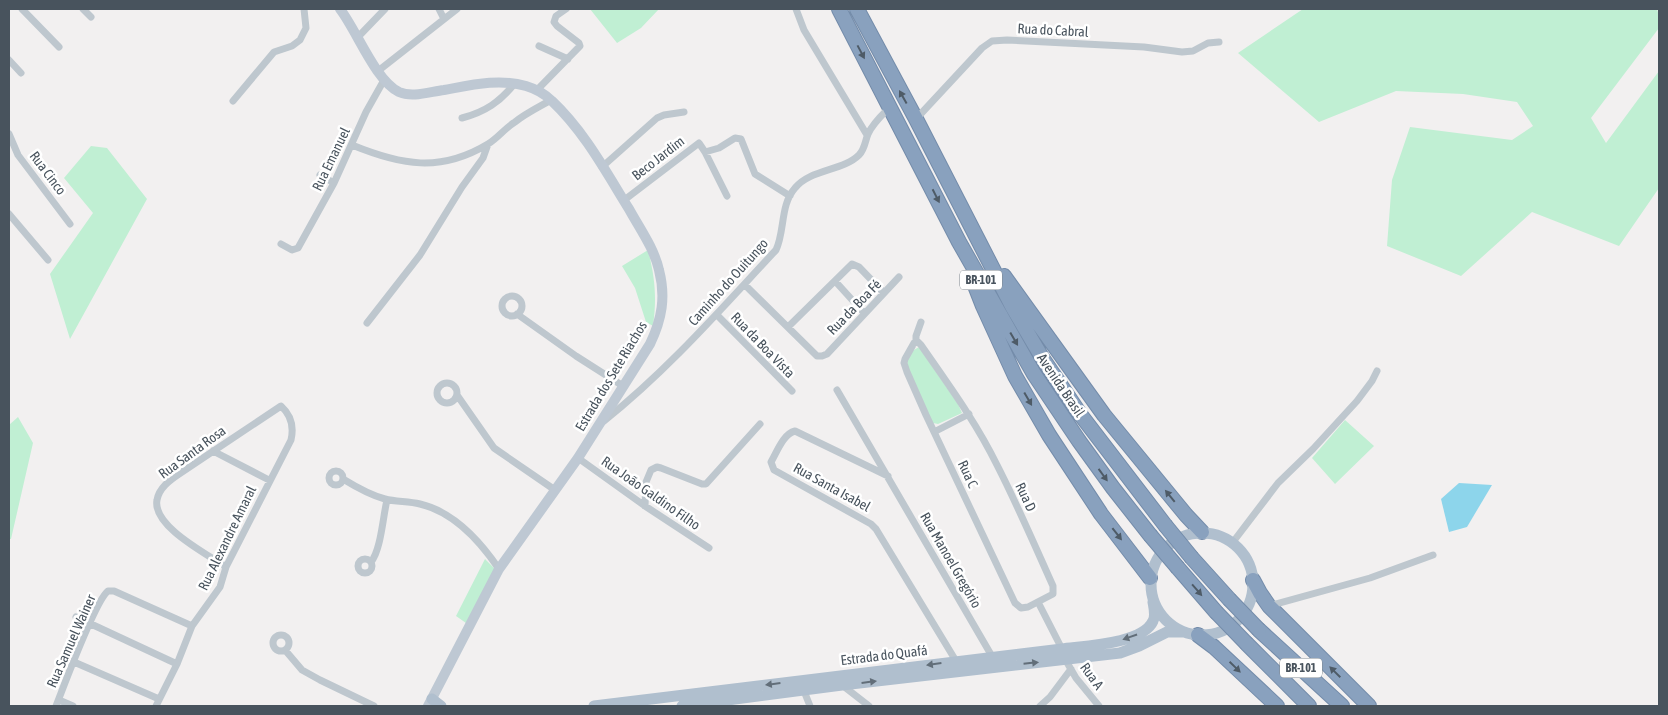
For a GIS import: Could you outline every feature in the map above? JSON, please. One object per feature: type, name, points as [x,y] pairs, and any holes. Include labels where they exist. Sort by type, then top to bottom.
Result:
[{"type":"highway","name":"Avenida Brasil","points":[[839,9],[960,242],[1034,374],[1079,441],[1112,488],[1216,612],[1309,706]]},
{"type":"highway","name":"Avenida Brasil","points":[[857,9],[1013,308],[1043,359],[1080,414],[1165,525],[1229,599],[1342,706]]},
{"type":"highway","points":[[970,226],[1104,415],[1202,532]]},
{"type":"highway","points":[[960,242],[983,306],[1015,376],[1049,435],[1101,514],[1150,578]]},
{"type":"highway","points":[[1253,580],[1269,606],[1369,706]]},
{"type":"highway","points":[[1198,635],[1214,647],[1271,704]]},
{"type":"main road","points":[[1202,532],[1213,533],[1233,542],[1247,559],[1253,580],[1249,604],[1241,618],[1228,628],[1214,634],[1198,635],[1182,632],[1170,625],[1160,614],[1153,602],[1150,590],[1150,578],[1154,563],[1162,550],[1174,540],[1187,534],[1202,532]]},
{"type":"main road","name":"Estrada do Quafá","points":[[594,706],[956,661],[993,658],[1066,659],[1141,633],[1154,621],[1153,602]]},
{"type":"main road","name":"Estrada do Quafá","points":[[682,706],[730,703],[842,685],[1120,653],[1167,632],[1182,632]]},
{"type":"street","points":[[22,9],[59,46]]},
{"type":"street","points":[[83,9],[91,17]]},
{"type":"street","points":[[233,101],[274,52],[292,46],[300,40],[306,28],[304,9]]},
{"type":"street","name":"Estrada dos Sete Riachos","points":[[340,9],[384,80],[394,89],[407,94],[422,94],[494,82],[515,83],[538,90],[551,100],[570,121],[646,238],[659,269],[663,298],[657,330],[642,357],[578,458],[499,569],[434,704]]},
{"type":"street","points":[[358,36],[385,9]]},
{"type":"street","points":[[439,9],[444,18]]},
{"type":"street","points":[[378,71],[457,9]]},
{"type":"street","points":[[538,90],[580,47],[579,42],[554,22],[556,16],[566,9]]},
{"type":"street","points":[[796,9],[804,30],[867,136]]},
{"type":"street","name":"Rua do Cabral","points":[[916,119],[982,48],[992,42],[1007,40],[1135,46],[1182,52],[1193,51],[1208,43],[1219,42]]},
{"type":"street","points":[[539,46],[568,59]]},
{"type":"street","points":[[9,60],[21,74]]},
{"type":"street","name":"Rua Emanuel","points":[[282,244],[292,250],[298,248],[334,183],[369,106],[384,80]]},
{"type":"street","points":[[462,118],[474,115],[493,106],[515,83]]},
{"type":"street","points":[[352,145],[373,154],[420,163],[442,163],[455,160],[488,144],[516,120],[551,100]]},
{"type":"street","name":"Caminho do Ouitungo","points":[[600,424],[643,389],[717,315],[776,250],[781,237],[784,213],[795,187],[804,180],[859,155],[863,150],[873,125],[890,107]]},
{"type":"street","points":[[602,168],[649,123],[664,114],[684,112]]},
{"type":"street","name":"Rua Cinco","points":[[9,134],[18,155],[70,224]]},
{"type":"street","name":"Beco Jardim","points":[[705,152],[719,148],[735,138],[741,139],[754,174],[790,196]]},
{"type":"street","name":"Beco Jardim","points":[[623,201],[698,143],[701,144],[727,196]]},
{"type":"street","points":[[367,323],[420,255],[462,187],[483,158],[488,144]]},
{"type":"street","points":[[320,175],[334,183]]},
{"type":"street","points":[[9,214],[48,260]]},
{"type":"street","points":[[744,285],[788,327],[852,264],[859,267],[884,293]]},
{"type":"street","name":"Rua da Boa Fé","points":[[788,327],[818,356],[827,354],[899,278]]},
{"type":"street","points":[[834,281],[864,313]]},
{"type":"street","points":[[517,314],[623,386]]},
{"type":"street","name":"Rua da Boa Vista","points":[[717,315],[792,391]]},
{"type":"street","points":[[915,342],[921,322]]},
{"type":"street","name":"Rua C","points":[[915,342],[904,363],[934,432],[1015,603],[1018,607],[1024,608],[1038,602]]},
{"type":"street","name":"Rua D","points":[[915,342],[921,345],[969,414],[997,465],[1053,586],[1053,594],[1038,602]]},
{"type":"street","points":[[1233,542],[1278,483],[1312,450],[1357,401],[1377,371]]},
{"type":"street","name":"Rua Manoel Gregório","points":[[837,390],[993,658]]},
{"type":"street","points":[[457,395],[494,448],[555,490]]},
{"type":"street","name":"Rua Santa Rosa","points":[[226,566],[170,529],[162,520],[158,510],[157,501],[159,493],[166,483],[281,406]]},
{"type":"street","name":"Rua Alexandre Amaral","points":[[157,703],[177,664],[192,626],[220,587],[226,566],[291,440],[293,433],[292,423],[281,406]]},
{"type":"street","points":[[934,432],[969,414]]},
{"type":"street","points":[[645,506],[646,482],[651,470],[657,467],[661,468],[706,484],[760,424]]},
{"type":"street","name":"Rua Santa Isabel","points":[[888,476],[795,431],[786,435],[771,462],[774,470],[863,518],[876,528],[956,661]]},
{"type":"street","points":[[213,451],[269,480]]},
{"type":"street","name":"Rua João Galdino Filho","points":[[578,458],[645,506],[710,548]]},
{"type":"street","points":[[343,479],[387,500],[420,504],[438,511],[457,522],[477,541],[499,569]]},
{"type":"street","points":[[371,562],[375,557],[378,546],[387,500]]},
{"type":"street","points":[[1269,606],[1370,578],[1433,555]]},
{"type":"street","name":"Rua Samuel Wainer","points":[[57,703],[89,624],[108,591],[114,591],[192,626]]},
{"type":"street","name":"Rua A","points":[[1038,602],[1066,659],[1099,706]]},
{"type":"street","points":[[76,617],[177,664]]},
{"type":"street","points":[[285,650],[302,670],[374,706]]},
{"type":"street","points":[[1040,706],[1050,697],[1066,659]]},
{"type":"street","points":[[74,662],[157,703]]},
{"type":"street","points":[[842,685],[869,706]]},
{"type":"street","points":[[804,691],[810,706]]},
{"type":"street","points":[[57,703],[73,706]]},
{"type":"green space","points":[[590,9],[659,9],[641,28],[617,43]]},
{"type":"green space","points":[[1303,9],[1657,9],[1659,28],[1591,118],[1606,143],[1659,71],[1659,188],[1619,246],[1532,212],[1461,276],[1387,246],[1392,180],[1410,127],[1512,140],[1533,126],[1517,102],[1463,94],[1396,91],[1319,122],[1238,53]]},
{"type":"green space","points":[[91,146],[107,148],[147,199],[70,339],[50,274],[93,213],[64,178]]},
{"type":"green space","points":[[648,250],[655,288],[653,326],[646,322],[635,288],[622,266]]},
{"type":"green space","points":[[919,347],[958,404],[962,413],[938,424],[933,423],[930,418],[908,366],[908,356]]},
{"type":"green space","points":[[18,417],[33,443],[11,539],[9,539],[9,425]]},
{"type":"green space","points":[[1345,420],[1374,446],[1335,484],[1312,458]]},
{"type":"green space","points":[[485,559],[496,570],[466,623],[456,616]]},
{"type":"water","points":[[1459,483],[1492,485],[1467,527],[1449,532],[1441,499]]}]
